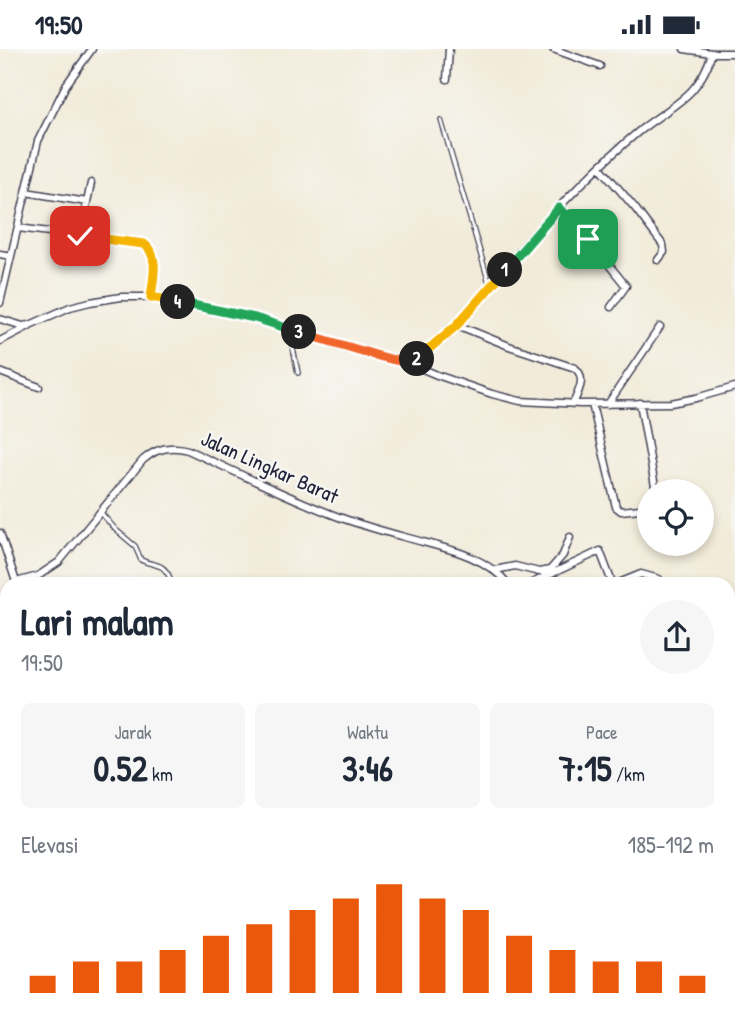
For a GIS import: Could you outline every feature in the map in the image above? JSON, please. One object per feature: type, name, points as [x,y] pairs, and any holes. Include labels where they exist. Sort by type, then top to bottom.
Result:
[{"type":"street","points":[[0,303],[38,141],[66,85],[92,49]]},
{"type":"street","points":[[447,79],[449,49]]},
{"type":"street","points":[[553,49],[600,66]]},
{"type":"street","points":[[684,49],[735,53]]},
{"type":"street","points":[[411,364],[457,325],[559,208],[600,167],[638,131],[695,88],[707,69],[712,53]]},
{"type":"street","points":[[600,167],[663,245],[664,252],[658,260]]},
{"type":"street","points":[[80,236],[91,183]]},
{"type":"street","points":[[26,192],[87,202]]},
{"type":"street","points":[[559,208],[626,286],[611,307]]},
{"type":"street","points":[[18,228],[144,244],[149,247],[154,257],[151,297]]},
{"type":"street","points":[[0,254],[11,256]]},
{"type":"street","points":[[0,341],[70,307],[121,297],[151,297],[255,318],[411,364],[492,394],[520,401],[573,404],[671,403],[735,387]]},
{"type":"street","points":[[0,319],[30,325]]},
{"type":"street","points":[[457,325],[580,371],[582,380],[573,404]]},
{"type":"street","points":[[608,404],[660,327]]},
{"type":"street","points":[[0,372],[39,387]]},
{"type":"street","points":[[640,403],[654,479]]},
{"type":"street","points":[[592,404],[616,506],[621,511],[637,509]]},
{"type":"street","name":"Jalan Lingkar Barat","points":[[35,577],[59,562],[143,460],[157,450],[181,448],[361,525],[477,558],[495,569],[502,577]]},
{"type":"street","name":"Jalan Lingkar Barat","points":[[0,533],[15,577]]},
{"type":"street","points":[[495,569],[515,566],[539,572],[547,571],[555,566],[563,555],[570,537]]},
{"type":"street","points":[[545,577],[600,551],[610,577]]},
{"type":"street","points":[[535,577],[539,572]]},
{"type":"street","points":[[633,577],[641,574],[652,577]]},
{"type":"lane","points":[[441,120],[490,287]]},
{"type":"lane","points":[[289,329],[298,373]]},
{"type":"lane","points":[[101,513],[135,546],[141,560],[158,564],[169,577]]},
{"type":"route","points":[[80,236],[144,244],[149,247],[154,257],[151,297],[255,318],[411,364],[457,325],[559,208],[588,239]]}]
